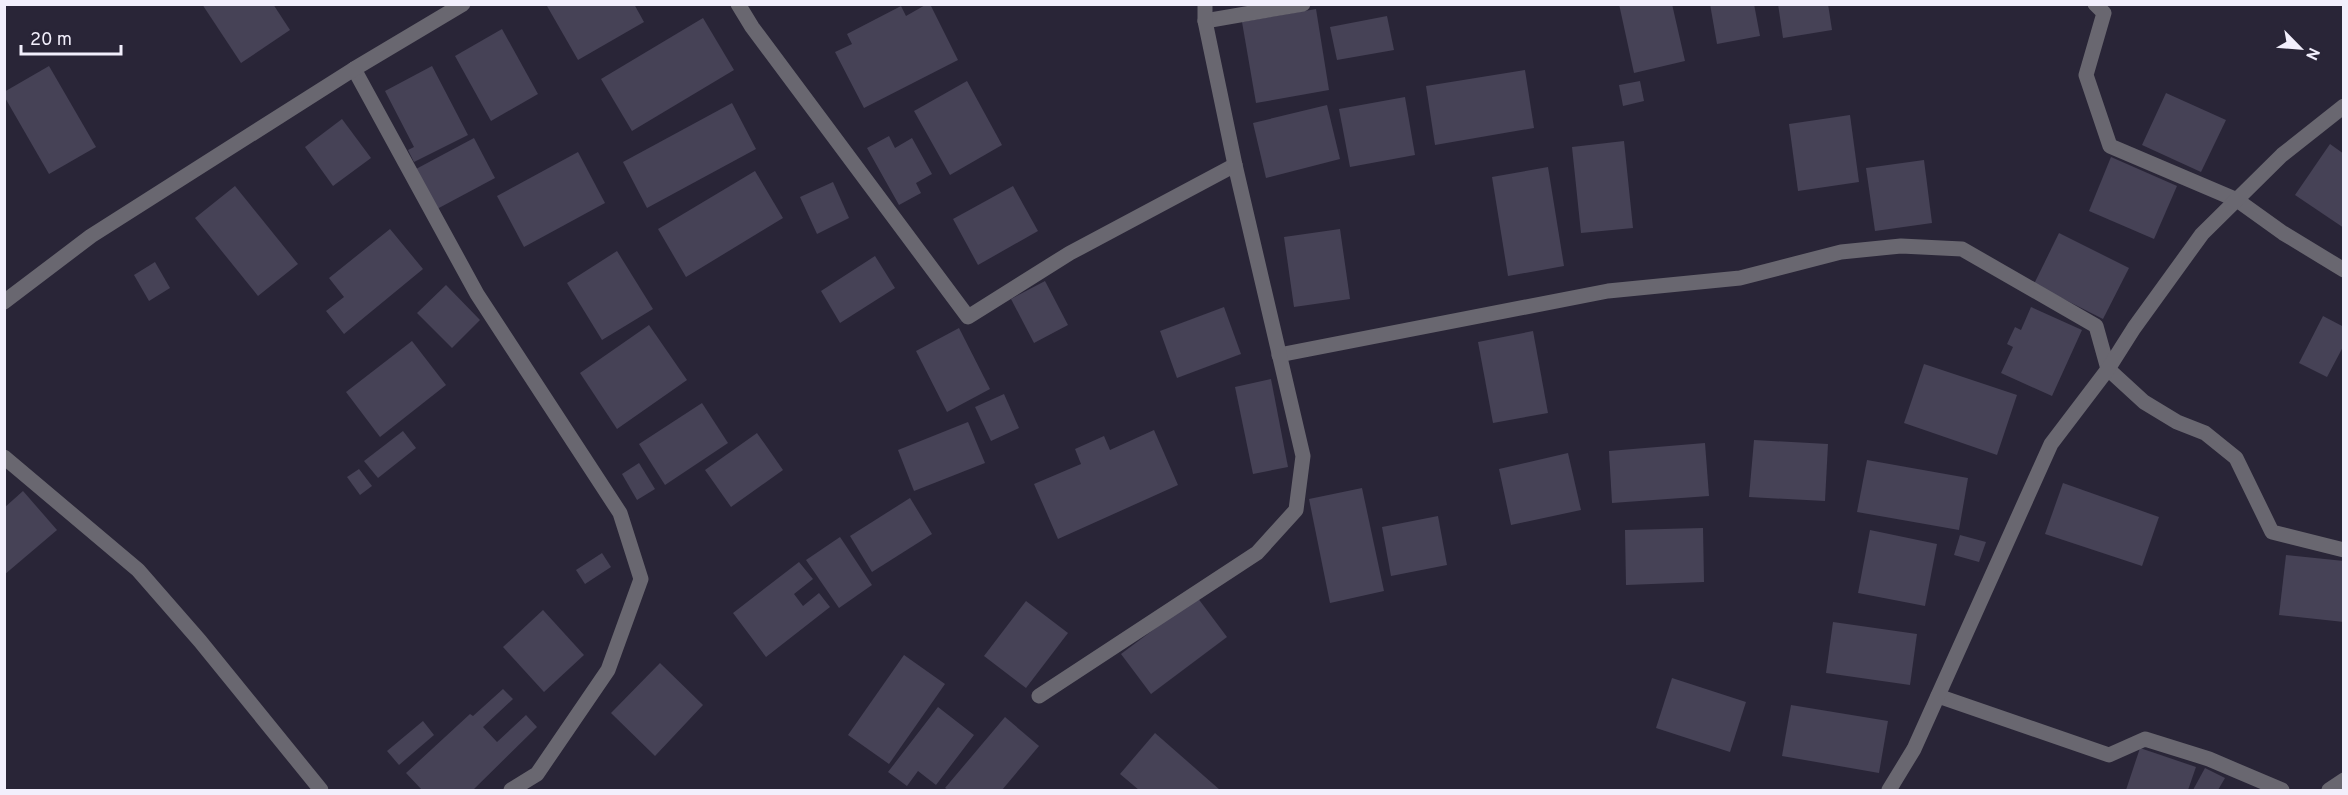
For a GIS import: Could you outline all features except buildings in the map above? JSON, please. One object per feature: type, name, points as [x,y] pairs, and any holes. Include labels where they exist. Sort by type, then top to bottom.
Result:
[{"type":"street","points":[[4,302],[91,236],[354,69],[463,4]]},
{"type":"street","points":[[738,4],[752,27],[968,317],[1070,253],[1235,165]]},
{"type":"street","points":[[1039,696],[1257,553],[1296,510],[1304,456],[1235,165],[1204,21],[1204,4]]},
{"type":"street","points":[[1204,21],[1303,4]]},
{"type":"street","points":[[2095,4],[2104,13],[2086,75],[2110,146],[2237,200],[2283,233],[2343,270]]},
{"type":"street","points":[[354,69],[477,294],[620,513],[640,579],[608,670],[537,774],[511,790]]},
{"type":"street","points":[[1889,790],[1914,749],[2051,444],[2108,369],[2134,328],[2202,234],[2282,155],[2343,106]]},
{"type":"street","points":[[1279,355],[1608,291],[1740,278],[1841,252],[1901,246],[1962,249],[2096,326],[2108,369],[2144,402],[2177,422],[2205,433],[2236,458],[2272,532],[2343,550]]},
{"type":"street","points":[[4,457],[138,570],[200,641],[321,790]]},
{"type":"street","points":[[1938,696],[2109,755],[2145,739],[2209,759],[2282,790]]},
{"type":"street","points":[[2329,790],[2343,780]]}]
